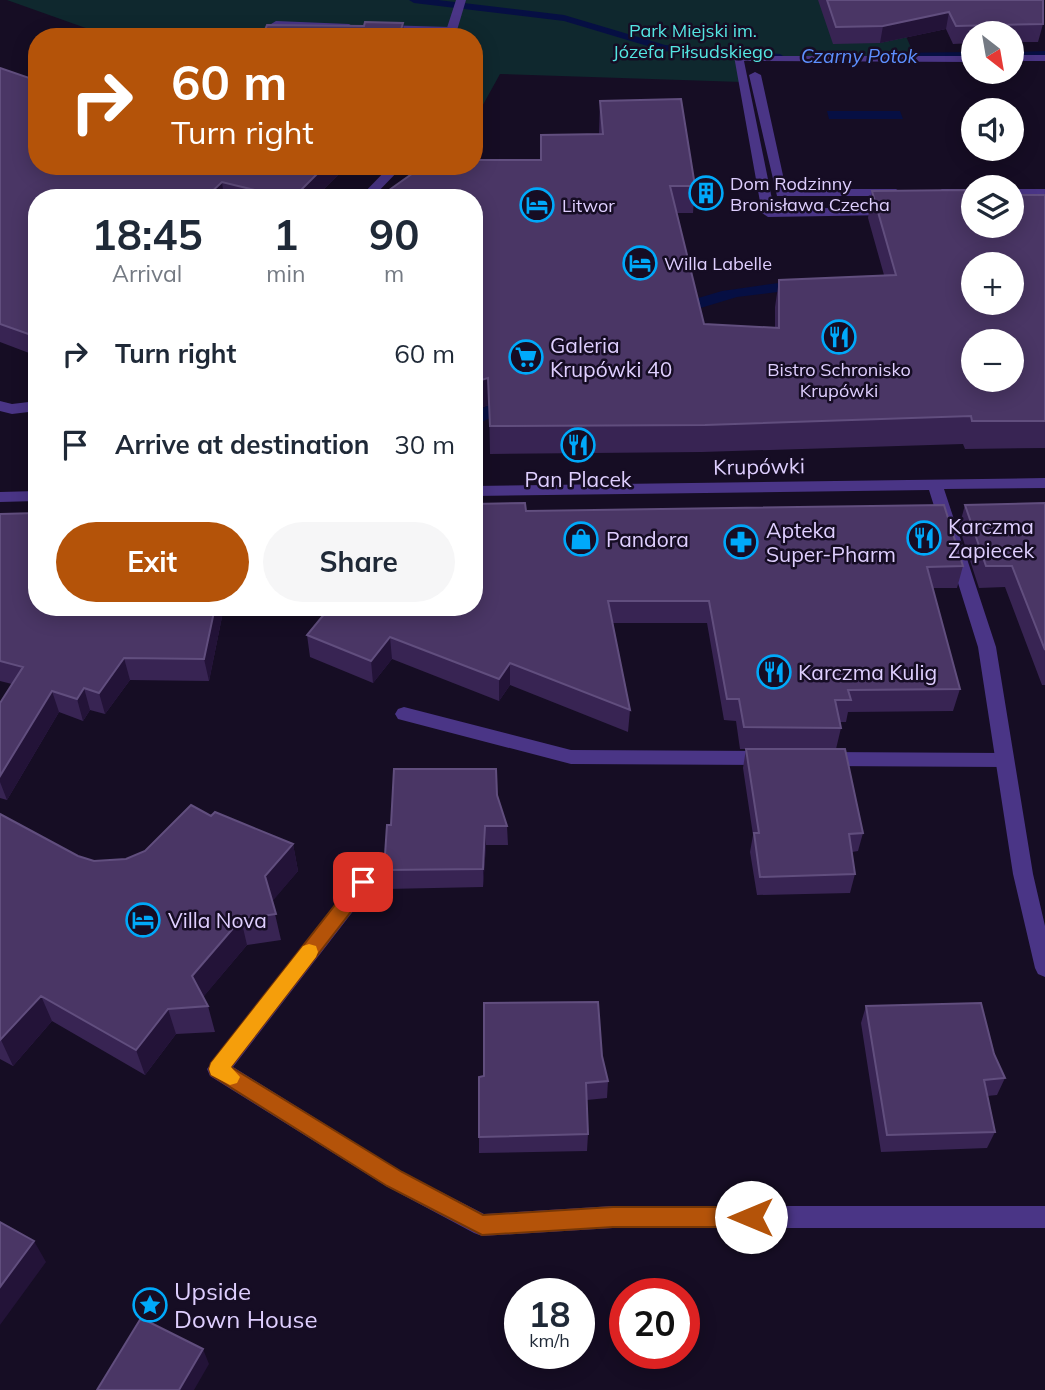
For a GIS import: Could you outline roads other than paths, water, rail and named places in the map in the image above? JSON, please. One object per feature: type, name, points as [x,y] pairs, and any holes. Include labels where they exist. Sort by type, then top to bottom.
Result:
[{"type":"street","points":[[451,28],[461,0]]},
{"type":"street","points":[[270,28],[276,24],[356,27]]},
{"type":"street","points":[[370,27],[383,28]]},
{"type":"street","points":[[905,211],[768,212],[738,58],[961,59]]},
{"type":"street","points":[[1024,58],[1045,58]]},
{"type":"street","points":[[755,75],[781,193],[904,193]]},
{"type":"street","points":[[374,189],[388,175]]},
{"type":"street","points":[[932,193],[961,193]]},
{"type":"street","points":[[1024,193],[1045,193]]},
{"type":"street","points":[[0,406],[12,409],[28,407]]},
{"type":"street","name":"Krupówki","points":[[483,491],[1045,483]]},
{"type":"street","points":[[935,484],[987,647],[1003,760],[1027,895],[1045,968]]},
{"type":"street","points":[[0,497],[28,496]]},
{"type":"street","points":[[404,714],[571,757],[781,758]]},
{"type":"street","points":[[809,759],[1003,760]]},
{"type":"street","points":[[363,882],[218,1069],[394,1179],[482,1225],[613,1217],[1045,1217]]},
{"type":"waterway","name":"Czarny Potok","points":[[414,0],[564,18],[664,48],[780,57]]},
{"type":"waterway","name":"Czarny Potok","points":[[1024,55],[1045,54]]},
{"type":"waterway","name":"Czarny Potok","points":[[890,56],[961,55]]},
{"type":"place","name":"Dom Rodzinny Bronisława Czecha","points":[[706,193]]},
{"type":"place","name":"Litwor","points":[[537,205]]},
{"type":"place","name":"Willa Labelle","points":[[640,263]]},
{"type":"place","name":"Bistro Schronisko Krupówki","points":[[839,337]]},
{"type":"place","name":"Galeria Krupówki 40","points":[[526,357]]},
{"type":"place","name":"Pan Placek","points":[[578,445]]},
{"type":"place","name":"Karczma Zapiecek","points":[[924,538]]},
{"type":"place","name":"Pandora","points":[[581,539]]},
{"type":"place","name":"Apteka Super-Pharm","points":[[741,542]]},
{"type":"place","name":"Karczma Kulig","points":[[774,672]]},
{"type":"place","name":"Villa Nova","points":[[143,920]]},
{"type":"place","name":"Upside Down House","points":[[150,1305]]},
{"type":"park label","name":"Park Miejski im. Józefa Piłsudskiego","points":[[693,40]]}]
